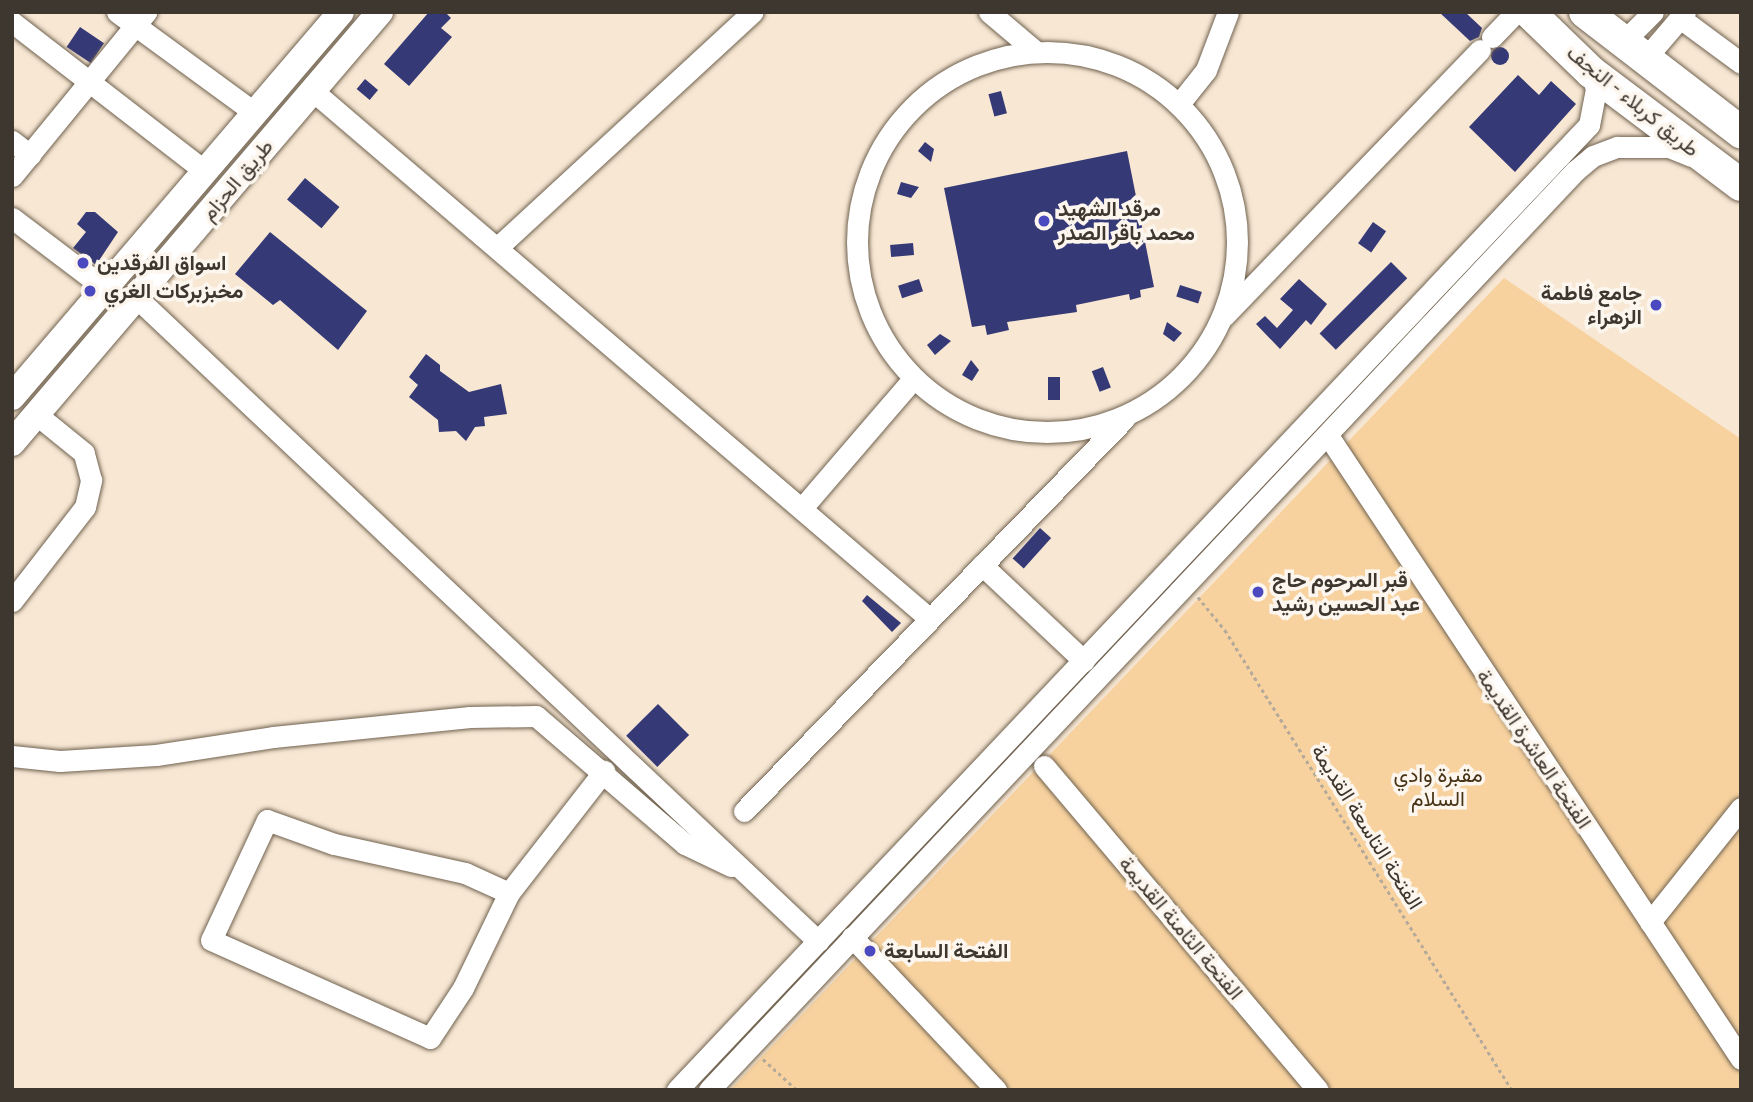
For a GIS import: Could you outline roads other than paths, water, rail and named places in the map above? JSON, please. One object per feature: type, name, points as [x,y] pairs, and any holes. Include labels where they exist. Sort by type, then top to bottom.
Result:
[{"type":"highway","name":"طريق کربلاء - النجف","points":[[1529,12],[1591,72],[1741,185]]},
{"type":"highway","points":[[1585,12],[1632,52],[1741,132]]},
{"type":"main road","name":"طريق الحزام","points":[[19,389],[341,12]]},
{"type":"main road","name":"طريق الحزام","points":[[12,443],[380,12]]},
{"type":"main road","points":[[19,389],[45,406]]},
{"type":"street","points":[[117,12],[141,19],[255,113]]},
{"type":"street","points":[[499,246],[752,12]]},
{"type":"street","points":[[989,12],[1035,51]]},
{"type":"street","points":[[1180,104],[1206,70],[1228,12]]},
{"type":"street","points":[[744,811],[1129,414],[1174,382],[1198,358],[1221,320],[1516,12]]},
{"type":"street","points":[[1632,52],[1650,13]]},
{"type":"street","points":[[1632,52],[1682,15],[1741,63]]},
{"type":"street","points":[[12,176],[141,19]]},
{"type":"street","points":[[12,22],[206,172]]},
{"type":"street","points":[[1129,414],[1092,427],[1054,432],[1015,430],[978,420],[944,402],[914,379],[886,345],[866,305],[857,262],[857,230],[868,176],[888,137],[916,103],[943,83],[992,59],[1035,51],[1074,53],[1113,62],[1148,79],[1180,104],[1209,140],[1231,194],[1238,228],[1235,275],[1221,320]]},
{"type":"street","points":[[677,1090],[1274,461],[1588,125],[1597,89],[1591,72]]},
{"type":"street","points":[[313,91],[499,246],[930,619]]},
{"type":"street","points":[[12,141],[30,155]]},
{"type":"street","points":[[709,1090],[1593,156],[1643,144],[1669,147],[1712,165]]},
{"type":"street","points":[[12,218],[106,289]]},
{"type":"street","points":[[137,298],[818,941]]},
{"type":"street","points":[[802,508],[914,379]]},
{"type":"street","points":[[12,601],[85,507],[91,481],[85,453],[45,406]]},
{"type":"street","name":"الفتحة العاشرة القديمة","points":[[1329,437],[1741,1059]]},
{"type":"street","points":[[1274,461],[1280,470],[1295,473]]},
{"type":"street","points":[[1242,494],[1254,500],[1257,512]]},
{"type":"street","points":[[982,565],[1084,661]]},
{"type":"street","points":[[12,755],[24,760],[60,761],[156,755],[272,737],[470,717],[536,716],[604,771],[685,844],[751,876]]},
{"type":"street","name":"الفتحة الثامنة القديمة","points":[[1044,766],[1318,1090]]},
{"type":"street","points":[[509,893],[465,873],[334,844],[267,820],[211,940],[430,1038],[463,988],[509,893],[604,771]]},
{"type":"street","points":[[1650,922],[1741,808]]},
{"type":"street","points":[[852,937],[996,1090]]},
{"type":"place","name":"مرقد الشهيد محمد باقر الصدر","points":[[1044,221]]},
{"type":"place","name":"اسواق الفرقدين","points":[[83,263]]},
{"type":"place","name":"مخبزبركات الغري","points":[[90,291]]},
{"type":"place","name":"جامع فاطمة الزهراء","points":[[1656,305]]},
{"type":"place","name":"قبر المرحوم حاج عبد الحسين رشيد","points":[[1258,592]]},
{"type":"place","name":"الفتحة السابعة","points":[[870,951]]},
{"type":"park label","name":"مقبرة وادي السلام","points":[[1438,787]]}]
